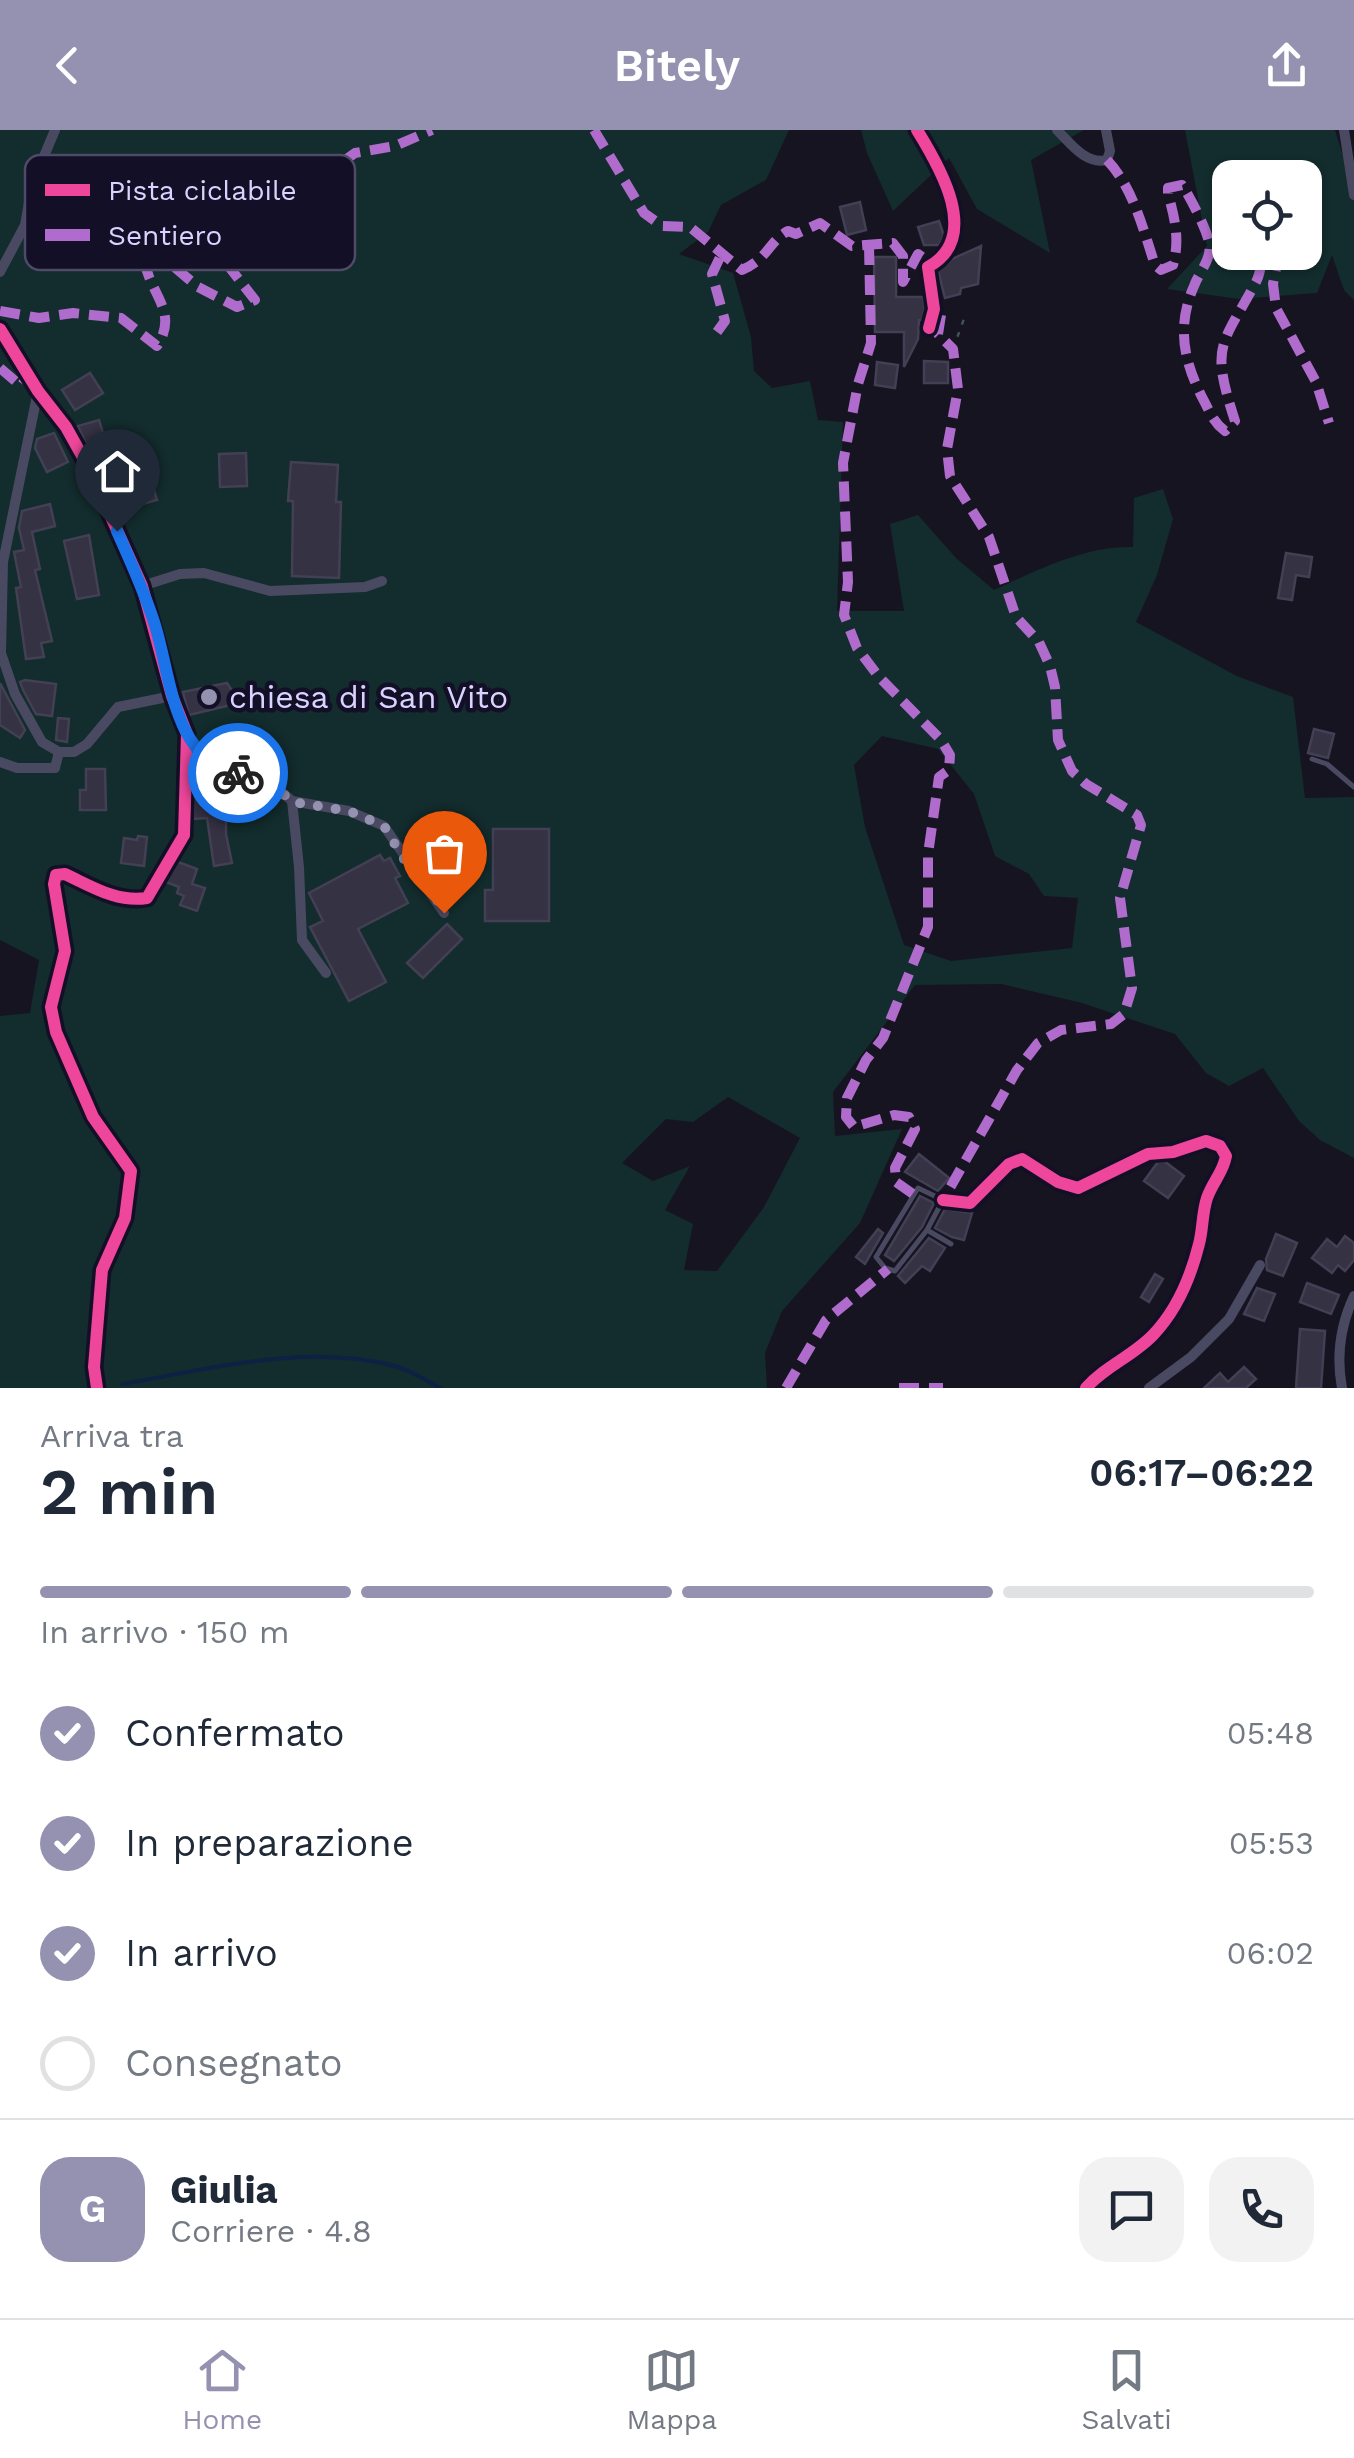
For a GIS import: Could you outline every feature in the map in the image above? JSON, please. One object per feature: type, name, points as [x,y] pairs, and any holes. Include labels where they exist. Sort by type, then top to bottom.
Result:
[{"type":"street","points":[[45,155],[55,130]]},
{"type":"street","points":[[917,130],[946,181],[954,233],[941,260],[928,267],[934,309],[929,328]]},
{"type":"street","points":[[1058,130],[1084,156],[1099,162],[1107,160],[1110,151],[1106,130]]},
{"type":"street","points":[[1344,130],[1354,195]]},
{"type":"street","points":[[0,272],[25,225]]},
{"type":"street","points":[[0,329],[90,470],[142,586],[172,696],[187,734],[206,758],[230,772],[266,778],[292,802],[349,811],[384,826],[444,913]]},
{"type":"street","points":[[38,391],[1,563],[1,653],[5,680],[42,742],[58,752],[74,752],[86,744],[118,708],[172,696]]},
{"type":"street","points":[[142,586],[180,574],[204,573],[270,591],[366,587],[382,581]]},
{"type":"street","points":[[97,1388],[94,1367],[102,1270],[125,1218],[131,1171],[92,1117],[56,1032],[52,1007],[65,951],[54,884],[56,875],[65,874],[114,896],[147,898],[184,835],[187,734]]},
{"type":"street","points":[[0,762],[17,768],[55,768],[58,752]]},
{"type":"street","points":[[292,802],[300,867],[302,940],[326,973]]},
{"type":"street","points":[[943,1200],[970,1203],[1008,1164],[1022,1160],[1058,1182],[1078,1188],[1148,1154],[1173,1152],[1206,1141],[1220,1146],[1226,1156],[1223,1171],[1205,1202],[1200,1242],[1176,1302],[1153,1336],[1086,1388]]},
{"type":"street","points":[[1149,1388],[1191,1357],[1228,1319],[1260,1266]]},
{"type":"street","points":[[1342,1383],[1339,1343],[1354,1296]]},
{"type":"lane","points":[[1312,759],[1326,764],[1354,787]]},
{"type":"lane","points":[[918,1188],[943,1200],[927,1230],[894,1270],[885,1268],[876,1257],[918,1188]]},
{"type":"lane","points":[[927,1230],[952,1244]]},
{"type":"lane","points":[[1342,1383],[1354,1377]]},
{"type":"path","points":[[953,349],[965,316]]},
{"type":"green space","points":[[0,130],[789,130],[766,180],[721,205],[708,232],[679,254],[733,273],[751,337],[754,371],[772,388],[810,381],[818,420],[843,422],[837,611],[904,611],[890,524],[918,515],[956,558],[994,590],[1079,555],[1133,547],[1134,498],[1163,489],[1173,519],[1157,575],[1136,622],[1237,676],[1293,697],[1305,798],[1354,797],[1354,1158],[1320,1140],[1299,1121],[1263,1068],[1229,1086],[1206,1073],[1175,1034],[1082,1003],[1001,984],[915,985],[833,1092],[835,1136],[902,1129],[860,1223],[782,1311],[765,1353],[767,1388],[0,1388],[0,1016],[30,1013],[39,960],[0,940]],"holes":[[[882,736],[938,749],[974,794],[995,856],[1029,874],[1044,896],[1078,898],[1072,948],[951,961],[904,945],[865,827],[854,765]],[[728,1097],[800,1138],[764,1207],[717,1271],[684,1270],[693,1224],[665,1210],[690,1166],[653,1181],[622,1163],[666,1119],[693,1122]]]},
{"type":"green space","points":[[861,130],[1084,130],[1031,160],[1050,253],[977,209],[949,158],[893,211]]},
{"type":"green space","points":[[1185,130],[1335,130],[1354,192],[1354,300],[1344,290],[1332,255],[1317,293],[1239,299],[1167,289],[1207,246]]},
{"type":"building","points":[[860,202],[866,230],[847,235],[840,207]]},
{"type":"building","points":[[939,221],[944,236],[939,245],[924,245],[918,227]]},
{"type":"building","points":[[981,246],[978,284],[945,298],[938,271],[952,259]]},
{"type":"building","points":[[874,257],[896,257],[896,297],[923,297],[925,308],[919,320],[918,339],[904,367],[904,332],[875,332]]},
{"type":"building","points":[[924,361],[948,362],[948,383],[924,383]]},
{"type":"building","points":[[877,362],[898,365],[895,388],[875,385]]},
{"type":"building","points":[[90,373],[103,393],[75,410],[62,390]]},
{"type":"building","points":[[99,420],[107,446],[89,451],[78,426]]},
{"type":"building","points":[[54,433],[68,462],[47,472],[35,448],[37,439]]},
{"type":"building","points":[[246,453],[247,486],[220,487],[219,454]]},
{"type":"building","points":[[291,462],[338,465],[339,578],[292,576],[293,501],[288,501]]},
{"type":"building","points":[[147,468],[157,500],[121,510],[117,497],[132,492],[127,474]]},
{"type":"building","points":[[50,504],[55,526],[32,532],[40,569],[35,570],[52,641],[41,643],[44,657],[26,659],[16,588],[21,587],[14,552],[24,550],[19,528],[22,511]]},
{"type":"building","points":[[89,535],[99,595],[77,599],[64,541]]},
{"type":"building","points":[[1286,553],[1312,557],[1309,577],[1296,575],[1292,600],[1278,598]]},
{"type":"building","points":[[20,682],[56,684],[52,716],[36,714]]},
{"type":"building","points":[[0,683],[25,730],[20,738],[0,725]]},
{"type":"building","name":"chiesa di San Vito","points":[[227,683],[233,692],[231,705],[189,715],[183,692]]},
{"type":"building","points":[[58,718],[69,719],[67,742],[56,740]]},
{"type":"building","points":[[1314,729],[1334,734],[1328,758],[1308,753]]},
{"type":"building","points":[[254,730],[259,750],[228,761],[220,756],[216,739]]},
{"type":"building","points":[[86,769],[105,769],[106,810],[80,810],[80,790],[86,790]]},
{"type":"building","points":[[194,798],[226,798],[226,834],[232,863],[214,866],[207,818],[193,819]]},
{"type":"building","points":[[493,829],[549,829],[549,921],[485,921],[485,890],[493,890]]},
{"type":"building","points":[[138,836],[147,837],[144,866],[121,863],[124,838],[137,840]]},
{"type":"building","points":[[380,855],[384,861],[390,858],[408,903],[358,929],[386,982],[349,1001],[310,927],[323,921],[309,893]]},
{"type":"building","points":[[178,862],[197,869],[192,884],[205,888],[197,911],[180,905],[184,896],[177,893],[179,887],[166,882]]},
{"type":"building","points":[[447,924],[462,939],[423,978],[407,963]]},
{"type":"building","points":[[919,1154],[949,1178],[938,1191],[905,1172]]},
{"type":"building","points":[[1164,1161],[1184,1176],[1168,1198],[1144,1181],[1158,1162]]},
{"type":"building","points":[[920,1196],[934,1203],[922,1227],[894,1261],[885,1255]]},
{"type":"building","points":[[945,1209],[972,1213],[964,1240],[935,1228]]},
{"type":"building","points":[[878,1229],[883,1233],[865,1264],[856,1257]]},
{"type":"building","points":[[1276,1234],[1297,1243],[1283,1276],[1267,1270],[1266,1259]]},
{"type":"building","points":[[1345,1236],[1354,1243],[1354,1260],[1345,1271],[1338,1265],[1332,1273],[1312,1258],[1327,1239],[1337,1247]]},
{"type":"building","points":[[929,1238],[945,1248],[930,1271],[922,1266],[905,1283],[898,1276]]},
{"type":"building","points":[[1155,1274],[1163,1279],[1149,1302],[1141,1297]]},
{"type":"building","points":[[1307,1283],[1339,1295],[1331,1314],[1300,1302]]},
{"type":"building","points":[[1257,1288],[1275,1294],[1264,1321],[1244,1314]]},
{"type":"building","points":[[1300,1329],[1325,1331],[1321,1388],[1296,1388]]},
{"type":"building","points":[[1244,1367],[1256,1379],[1246,1388],[1204,1388],[1220,1373],[1228,1382]]},
{"type":"waterway","points":[[122,1384],[260,1360],[330,1357],[398,1367],[440,1388]]},
{"type":"marked path","points":[[352,155],[395,146],[432,130]]},
{"type":"marked path","points":[[594,130],[644,213],[662,226],[690,227],[742,270],[788,231],[796,234],[820,223],[852,246],[893,243],[903,256],[903,282],[918,254],[929,262],[928,267]]},
{"type":"marked path","points":[[1107,160],[1130,196],[1155,265],[1161,270],[1173,265],[1176,247],[1168,188],[1182,185],[1201,221],[1209,254],[1188,301],[1185,344],[1196,385],[1217,424],[1225,431],[1235,421],[1223,376],[1223,347],[1260,270]]},
{"type":"marked path","points":[[869,245],[871,343],[858,384],[843,463],[848,582],[844,615],[857,648],[879,677],[941,740],[950,755],[949,770],[939,777],[928,854],[928,927],[883,1038],[866,1060],[847,1098],[846,1117],[854,1127],[894,1115],[909,1117],[915,1129],[895,1168],[896,1182],[913,1194]]},
{"type":"marked path","points":[[717,332],[725,321],[712,274],[722,253]]},
{"type":"marked path","points":[[0,311],[39,318],[73,313],[121,318],[157,346],[163,334],[164,312],[147,270]]},
{"type":"marked path","points":[[178,270],[198,287],[237,307],[255,300],[232,270]]},
{"type":"marked path","points":[[1276,270],[1276,308],[1316,382],[1329,423]]},
{"type":"marked path","points":[[941,315],[938,334],[953,349],[958,389],[947,449],[950,476],[989,537],[1016,617],[1039,642],[1050,666],[1058,740],[1072,771],[1137,815],[1141,825],[1120,898],[1132,988],[1124,1014],[1111,1024],[1061,1030],[1038,1043],[1017,1070],[943,1200]]},
{"type":"marked path","points":[[0,368],[21,386],[28,376]]},
{"type":"marked path","points":[[786,1388],[826,1320],[888,1269]]},
{"type":"marked path","points":[[899,1388],[943,1388]]},
{"type":"cycle path","points":[[917,130],[945,182],[954,221],[952,239],[944,254],[928,267],[934,309],[929,328]]},
{"type":"cycle path","points":[[0,329],[90,470],[142,586],[172,696],[187,734],[184,835],[147,898],[115,896],[65,874],[56,875],[54,884],[65,951],[51,1007],[56,1032],[93,1117],[131,1171],[125,1218],[102,1270],[94,1367],[97,1388]]},
{"type":"cycle path","points":[[943,1200],[970,1203],[1009,1164],[1022,1159],[1058,1182],[1078,1188],[1148,1154],[1173,1152],[1206,1141],[1220,1146],[1225,1162],[1207,1198],[1196,1256],[1176,1304],[1145,1342],[1086,1388]]},
{"type":"way so far","points":[[238,773],[266,778],[292,802],[349,811],[384,826],[444,913]]},
{"type":"place","name":"chiesa di San Vito","points":[[209,697]]},
{"type":"route","points":[[117,531],[142,586],[172,696],[187,734],[206,758],[238,773]]}]
